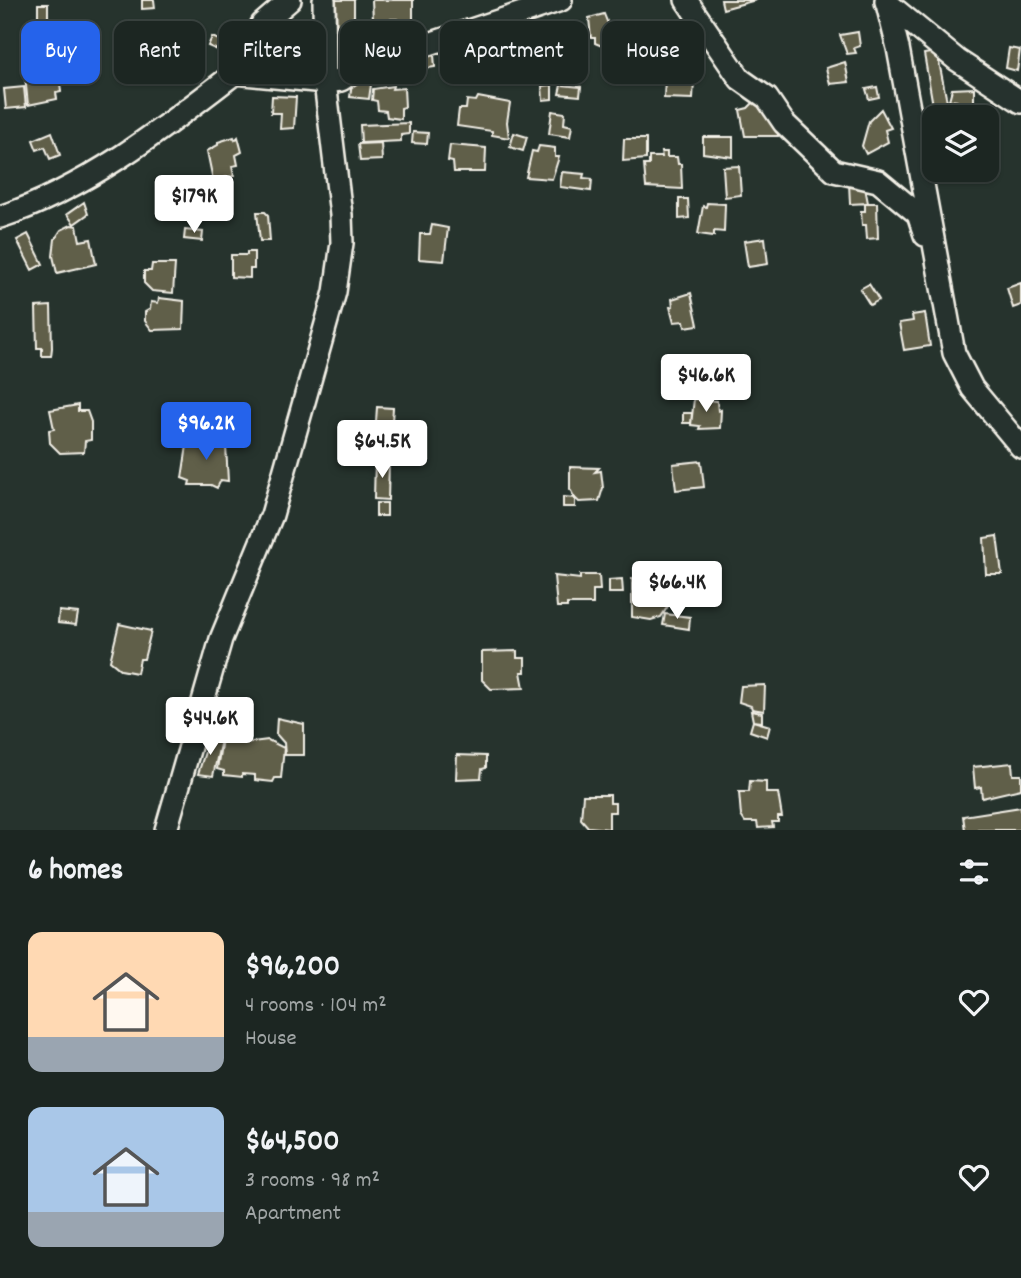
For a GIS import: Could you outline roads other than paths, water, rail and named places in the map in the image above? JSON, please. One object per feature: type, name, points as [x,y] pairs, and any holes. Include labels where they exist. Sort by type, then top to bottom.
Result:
[{"type":"street","points":[[266,21],[290,0]]},
{"type":"street","points":[[324,0],[325,21]]},
{"type":"street","points":[[166,830],[221,639],[272,515],[335,292],[342,243],[341,215],[326,82],[341,80],[387,58],[561,0]]},
{"type":"street","points":[[686,0],[740,79],[767,98],[784,122],[834,171],[878,181],[918,214],[941,280]]},
{"type":"street","points":[[882,1],[898,48],[954,353],[961,370],[1021,447]]},
{"type":"street","points":[[882,1],[957,60],[1021,102]]},
{"type":"street","points":[[0,218],[29,207],[108,164],[179,117],[222,84]]},
{"type":"street","points":[[0,235],[29,207]]}]
